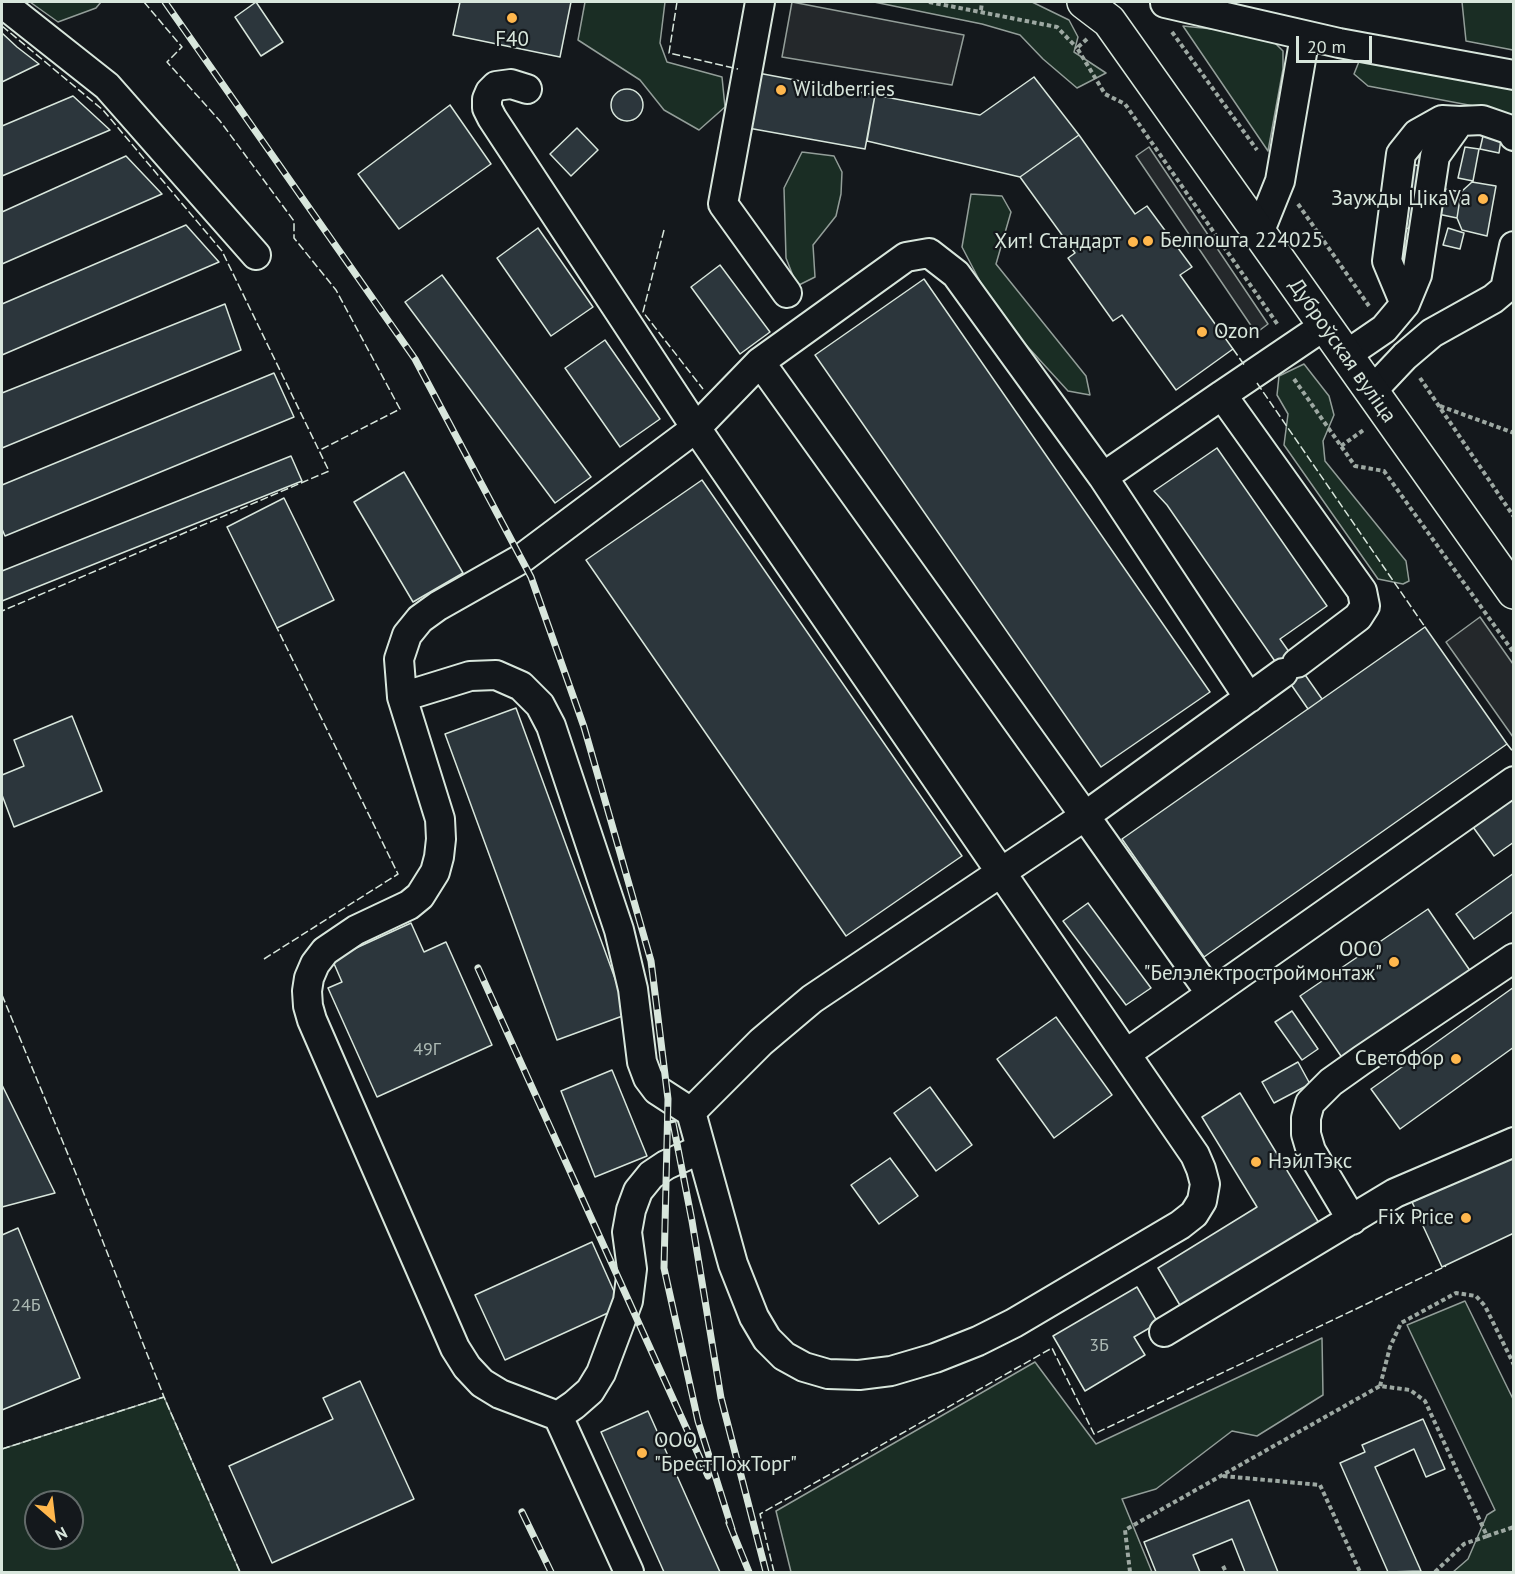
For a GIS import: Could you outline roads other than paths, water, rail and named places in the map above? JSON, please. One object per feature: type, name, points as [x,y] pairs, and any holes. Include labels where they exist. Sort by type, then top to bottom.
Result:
[{"type":"main road","name":"Дуброўская вуліца","points":[[1097,11],[1514,592]]},
{"type":"street","points":[[760,2],[723,204],[787,293]]},
{"type":"street","points":[[2,3],[107,86],[256,255]]},
{"type":"street","points":[[1165,15],[1305,36],[1514,75]]},
{"type":"street","points":[[1258,233],[1280,181],[1305,36]]},
{"type":"street","points":[[402,697],[470,676],[496,675],[521,686],[540,705],[551,726],[619,930],[633,989],[642,1062],[648,1078],[657,1090],[691,1112],[738,1281],[767,1339],[784,1356],[804,1367],[828,1374],[859,1375],[891,1371],[946,1354],[1014,1323],[1194,1215],[1202,1201],[1204,1184],[1202,1169],[1195,1155],[696,428],[492,118],[487,108],[490,92],[504,84],[527,89]]},
{"type":"street","points":[[1346,355],[1384,329],[1405,304],[1417,275],[1435,156],[1460,121],[1482,120],[1511,130],[1514,136]]},
{"type":"street","points":[[1371,392],[1405,356],[1432,333],[1493,299],[1505,289],[1514,246]]},
{"type":"street","points":[[629,1572],[558,1416],[500,1394],[482,1383],[467,1367],[455,1348],[312,1020],[308,1006],[309,978],[315,964],[326,951],[356,930],[409,905],[428,885],[437,864],[441,839],[440,819],[402,697],[399,659],[407,635],[420,619],[438,606],[521,558],[696,428],[760,362],[906,257],[929,253],[956,274],[1103,477],[1249,698]]},
{"type":"street","points":[[1103,477],[1324,326]]},
{"type":"street","points":[[760,362],[1211,994]]},
{"type":"street","points":[[691,1112],[785,1020],[812,999],[1085,816],[1358,617],[1365,606],[1362,591],[1222,395]]},
{"type":"street","points":[[1127,1053],[1514,781]]},
{"type":"street","points":[[1352,1220],[1311,1151],[1306,1134],[1306,1118],[1310,1103],[1330,1082],[1514,958]]},
{"type":"street","points":[[1164,1332],[1395,1193],[1514,1142]]},
{"type":"street","points":[[558,1416],[574,1406],[590,1391],[609,1355],[632,1285],[627,1232],[630,1210],[638,1191],[651,1175],[666,1165],[701,1149]]},
{"type":"railway","points":[[165,2],[415,359],[531,577],[584,727],[651,961],[668,1099],[664,1268],[698,1421],[732,1529]]},
{"type":"railway","points":[[478,968],[708,1476]]},
{"type":"railway","points":[[673,1123],[692,1221],[721,1398],[766,1572]]},
{"type":"railway","points":[[522,1512],[551,1572]]},
{"type":"railway","points":[[729,1523],[749,1572]]},
{"type":"place","name":"F40","points":[[512,18]]},
{"type":"place","name":"Wildberries","points":[[781,90]]},
{"type":"place","name":"Заужды ЦікаVа","points":[[1483,199]]},
{"type":"place","name":"Белпошта 224025","points":[[1148,241]]},
{"type":"place","name":"Хит! Стандарт","points":[[1133,242]]},
{"type":"place","name":"Ozon","points":[[1202,332]]},
{"type":"place","name":"ООО \"Белэлектростроймонтаж\"","points":[[1394,962]]},
{"type":"place","name":"Светофор","points":[[1456,1059]]},
{"type":"place","name":"НэйлТэкс","points":[[1256,1162]]},
{"type":"place","name":"Fix Price","points":[[1466,1218]]},
{"type":"place","name":"ООО \"БрестПожТорг\"","points":[[642,1453]]}]
